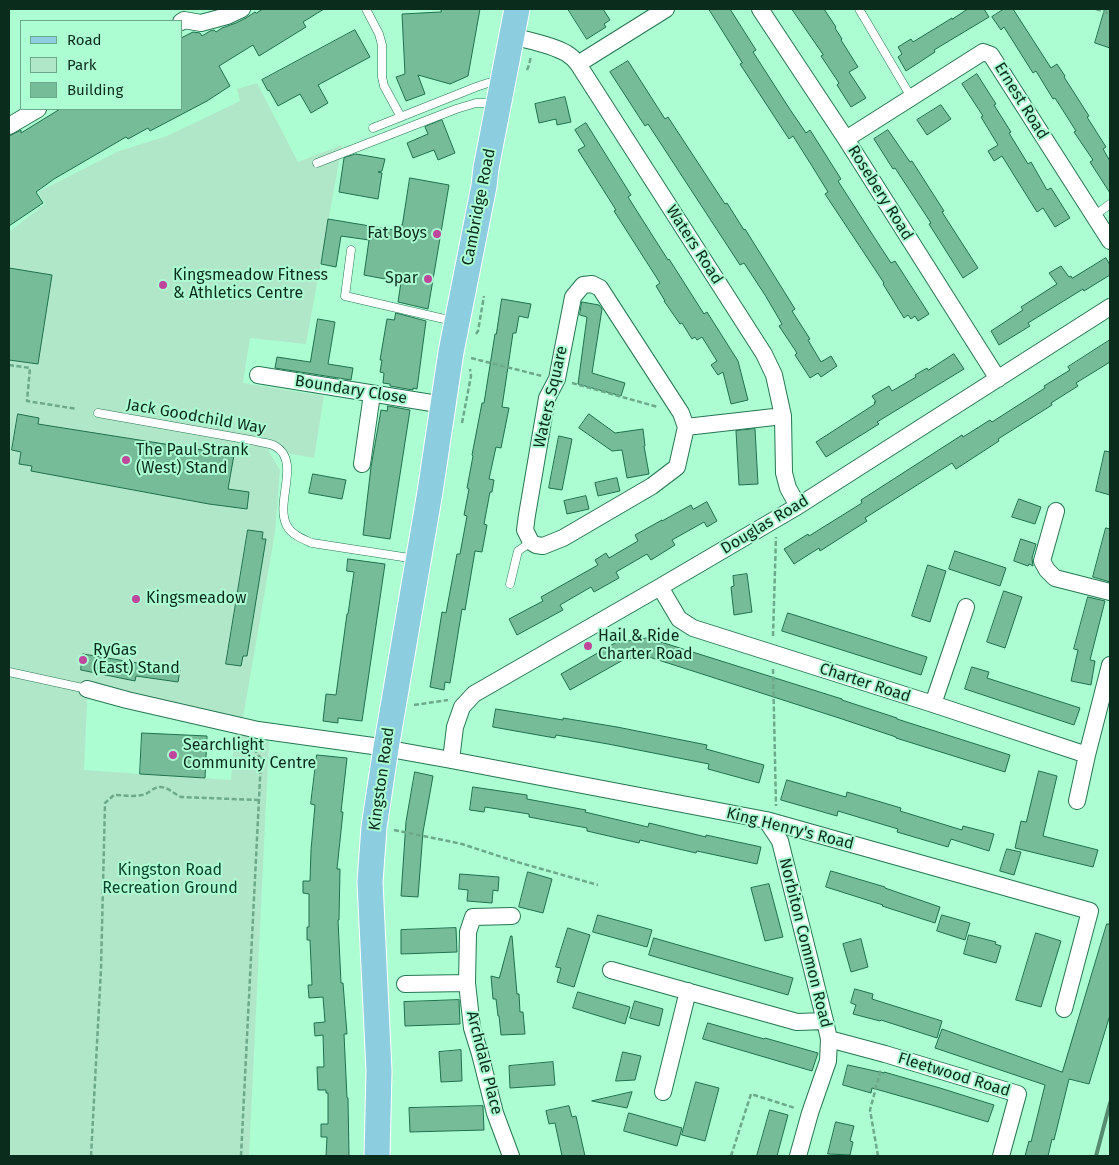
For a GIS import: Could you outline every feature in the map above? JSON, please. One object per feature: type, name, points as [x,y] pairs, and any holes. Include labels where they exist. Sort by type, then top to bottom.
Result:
[{"type":"main road","name":"Cambridge Road","points":[[444,406],[451,352],[517,9]]},
{"type":"main road","name":"Kingston Road","points":[[377,1156],[379,1071],[370,882],[381,828],[386,748],[444,406]]},
{"type":"street","points":[[180,17],[201,23],[227,16],[242,9]]},
{"type":"street","points":[[578,64],[666,9]]},
{"type":"street","name":"Rosebery Road","points":[[760,9],[846,139],[998,379]]},
{"type":"street","name":"Waters Road","points":[[512,36],[552,47],[567,54],[578,64],[764,354],[774,375],[783,416],[784,473],[788,488],[798,506]]},
{"type":"street","name":"Ernest Road","points":[[846,139],[983,52],[991,55],[1110,241]]},
{"type":"street","points":[[9,126],[36,110]]},
{"type":"street","name":"Waters Square","points":[[531,542],[525,530],[547,398],[557,379],[572,297],[583,285],[592,284],[600,288],[684,420]]},
{"type":"street","name":"Douglas Road","points":[[451,760],[456,727],[462,707],[474,694],[798,506],[1110,307]]},
{"type":"street","name":"Boundary Close","points":[[258,376],[444,406]]},
{"type":"street","points":[[362,464],[372,394]]},
{"type":"street","points":[[531,542],[543,546],[563,538],[652,486],[677,467],[684,420],[783,416]]},
{"type":"street","points":[[1056,511],[1042,561],[1047,570],[1055,578],[1110,592]]},
{"type":"street","name":"Charter Road","points":[[660,587],[679,619],[693,628],[1087,755]]},
{"type":"street","points":[[933,704],[966,607]]},
{"type":"street","points":[[1077,801],[1110,665]]},
{"type":"street","name":"King Henry's Road","points":[[87,689],[258,730],[386,748],[766,820],[1090,911],[1064,1009]]},
{"type":"street","name":"Norbiton Common Road","points":[[766,820],[780,841],[828,1039],[828,1061],[810,1113],[798,1156]]},
{"type":"street","name":"Archdale Place","points":[[511,1156],[495,1113],[472,1028],[467,983],[468,932],[472,917],[512,916]]},
{"type":"street","points":[[611,970],[797,1022],[825,1021]]},
{"type":"street","points":[[405,984],[467,983]]},
{"type":"street","points":[[663,1092],[688,991]]},
{"type":"street","name":"Fleetwood Road","points":[[828,1039],[1018,1094],[1001,1156]]},
{"type":"lane","points":[[366,9],[379,34],[382,45],[382,77],[384,86],[401,117]]},
{"type":"lane","points":[[859,9],[911,97]]},
{"type":"lane","points":[[373,128],[488,83],[501,93]]},
{"type":"lane","points":[[317,163],[456,108],[476,103],[501,93]]},
{"type":"lane","points":[[1094,216],[1110,204]]},
{"type":"lane","points":[[351,250],[345,296],[457,322]]},
{"type":"lane","name":"Jack Goodchild Way","points":[[98,413],[275,446],[283,454],[288,464],[282,513],[287,526],[298,537],[312,543],[418,559]]},
{"type":"lane","points":[[510,584],[518,551],[531,542]]},
{"type":"lane","points":[[9,672],[87,689]]},
{"type":"path","points":[[1096,9],[1110,14]]},
{"type":"path","points":[[471,358],[557,379],[684,420]]},
{"type":"path","points":[[9,365],[30,368],[27,401],[77,409]]},
{"type":"path","points":[[406,707],[474,694]]},
{"type":"path","points":[[241,1156],[261,759],[252,745],[258,730]]},
{"type":"path","points":[[91,1156],[101,969],[105,803],[114,795],[143,796],[154,788],[161,787],[181,797],[259,800]]},
{"type":"path","points":[[381,828],[462,844],[598,885]]},
{"type":"path","points":[[878,1156],[870,1110],[885,1054]]},
{"type":"path","points":[[731,1156],[751,1094],[810,1113]]},
{"type":"green space","name":"Kingston Road Recreation Ground","points":[[257,83],[298,162],[342,145],[306,344],[250,338],[243,383],[324,396],[314,458],[268,450],[280,470],[275,532],[243,718],[88,683],[84,770],[231,780],[235,730],[249,734],[259,741],[269,742],[249,1156],[9,1156],[9,232],[45,204],[38,192],[119,151],[167,136],[240,101],[237,89]]},
{"type":"building","points":[[263,9],[324,9],[303,22],[306,27],[259,56],[253,45],[219,66],[230,86],[207,101],[150,131],[148,128],[128,139],[126,137],[54,179],[36,192],[43,203],[9,226],[9,136],[21,130],[21,133],[58,110],[182,110],[182,38],[193,32],[200,33],[202,36],[210,31],[214,30],[216,32]]},
{"type":"building","points":[[441,9],[480,9],[468,76],[450,84],[418,75],[425,94],[406,101],[396,77],[405,74],[402,14],[441,12]]},
{"type":"building","points":[[568,9],[603,9],[610,20],[604,24],[606,27],[587,39]]},
{"type":"building","points":[[709,9],[730,9],[756,50],[753,52],[789,108],[806,133],[810,130],[841,179],[838,181],[874,237],[891,263],[895,261],[929,314],[918,321],[915,316],[911,319],[908,315],[904,318],[884,283],[825,194],[828,192],[812,166],[793,136],[789,139],[740,64],[742,63]]},
{"type":"building","points":[[792,9],[824,9],[858,67],[849,72],[866,98],[851,107],[837,85],[839,83],[821,56],[823,55]]},
{"type":"building","points":[[968,9],[984,9],[989,17],[934,50],[935,52],[906,71],[898,57],[902,54],[898,47],[911,39],[913,42]]},
{"type":"building","points":[[1004,9],[1013,9],[1051,68],[1057,64],[1089,116],[1087,117],[1106,147],[1103,149],[1110,161],[1110,193],[1090,162],[1093,160],[1074,132],[1076,131],[1055,98],[1053,99],[1036,71],[1033,73],[1004,27],[1001,30],[992,17]]},
{"type":"building","points":[[1105,9],[1110,9],[1110,48],[1095,43]]},
{"type":"building","points":[[355,30],[370,57],[318,85],[328,103],[311,113],[300,94],[278,106],[262,80]]},
{"type":"building","points":[[628,61],[665,119],[668,117],[725,204],[727,203],[745,229],[795,309],[792,311],[810,339],[808,340],[821,362],[831,356],[837,366],[821,377],[818,373],[810,378],[795,355],[797,353],[779,326],[782,324],[765,295],[744,263],[740,265],[648,124],[645,126],[610,72]]},
{"type":"building","points":[[977,74],[996,104],[994,105],[1028,164],[1031,162],[1047,190],[1051,188],[1070,218],[1055,227],[1043,208],[1037,212],[1002,156],[994,161],[988,151],[998,145],[981,117],[983,116],[962,84]]},
{"type":"building","points":[[565,97],[571,122],[557,125],[556,119],[539,123],[535,104]]},
{"type":"building","points":[[941,105],[951,119],[927,135],[917,120]]},
{"type":"building","points":[[442,120],[455,153],[438,160],[434,150],[413,158],[407,143],[428,134],[425,127]]},
{"type":"building","points":[[586,123],[631,195],[628,197],[668,260],[704,314],[707,312],[738,361],[748,400],[731,404],[723,372],[718,375],[711,365],[717,361],[702,337],[697,340],[695,337],[692,339],[664,301],[656,286],[660,283],[578,150],[585,146],[575,130]]},
{"type":"building","points":[[888,130],[910,162],[912,161],[978,268],[963,278],[929,224],[931,223],[874,139]]},
{"type":"building","points":[[356,154],[385,159],[382,171],[378,172],[382,173],[378,199],[339,192],[344,158]]},
{"type":"building","points":[[410,178],[449,185],[428,309],[398,302],[401,282],[364,275],[369,240],[341,236],[336,267],[321,264],[328,219],[400,231]]},
{"type":"building","points":[[1106,258],[1110,265],[1110,275],[1084,291],[1083,289],[1028,323],[1030,326],[999,345],[991,331],[1023,310],[1021,307],[1057,284],[1049,273],[1061,266],[1069,277],[1071,276],[1072,278]]},
{"type":"building","points":[[9,268],[52,275],[38,364],[9,360]]},
{"type":"building","points":[[502,299],[531,304],[528,318],[519,316],[516,333],[513,333],[502,407],[509,408],[501,448],[496,447],[489,479],[494,480],[484,524],[487,525],[482,552],[475,551],[465,610],[462,609],[450,683],[445,682],[444,690],[430,687],[442,612],[446,613],[457,554],[460,554],[467,516],[464,515],[469,489],[467,488],[472,455],[482,403],[484,403]]},
{"type":"building","points":[[582,302],[599,305],[602,309],[592,373],[625,383],[621,396],[578,384],[587,317],[580,315]]},
{"type":"building","points":[[396,313],[426,321],[417,389],[413,388],[413,390],[383,383],[384,373],[380,372],[382,360],[380,360],[387,319],[394,320]]},
{"type":"building","points":[[318,319],[335,322],[328,364],[353,368],[351,380],[275,368],[277,357],[310,362]]},
{"type":"building","points":[[1110,340],[1110,362],[1076,383],[1078,386],[1051,403],[1052,405],[998,439],[999,441],[956,469],[952,463],[865,518],[867,521],[820,551],[819,548],[794,564],[784,549],[808,534],[809,536],[862,503],[861,500],[962,435],[963,437],[990,420],[992,422],[1045,388],[1044,386],[1070,370],[1068,367]]},
{"type":"building","points":[[954,354],[964,369],[877,422],[879,424],[826,457],[816,442],[875,404],[874,402],[876,402],[872,396],[889,386],[892,391],[916,377],[915,375],[927,368],[928,370]]},
{"type":"building","points":[[388,406],[410,410],[390,539],[363,535],[371,467],[381,410],[387,411]]},
{"type":"building","name":"The Paul Strank (West) Stand","points":[[18,414],[39,418],[38,424],[234,455],[228,489],[249,492],[247,509],[209,504],[31,471],[32,466],[19,464],[21,452],[12,450]]},
{"type":"building","points":[[589,414],[615,433],[643,429],[649,474],[627,478],[622,450],[612,451],[579,428]]},
{"type":"building","points":[[755,429],[758,484],[739,485],[736,431]]},
{"type":"building","points":[[559,436],[572,439],[562,490],[549,488]]},
{"type":"building","points":[[1105,451],[1110,452],[1110,495],[1096,491]]},
{"type":"building","points":[[313,474],[346,480],[342,499],[309,493]]},
{"type":"building","points":[[617,478],[620,491],[598,496],[595,483]]},
{"type":"building","points":[[586,496],[589,509],[567,514],[564,501]]},
{"type":"building","points":[[1019,499],[1041,507],[1035,524],[1012,517]]},
{"type":"building","points":[[707,502],[717,521],[707,527],[704,522],[672,540],[675,545],[651,560],[647,554],[616,572],[619,578],[594,592],[591,587],[560,605],[563,610],[517,635],[509,619],[543,601],[541,597],[598,565],[595,560],[606,553],[609,558],[638,541],[635,535],[691,505],[693,509]]},
{"type":"building","points":[[1106,528],[1110,529],[1110,582],[1093,577]]},
{"type":"building","points":[[248,530],[263,532],[262,539],[266,539],[247,656],[243,656],[241,666],[226,664]]},
{"type":"building","points":[[1021,539],[1036,544],[1032,558],[1033,566],[1014,561]]},
{"type":"building","points":[[955,551],[1006,568],[1000,586],[949,569]]},
{"type":"building","points":[[348,559],[385,564],[362,721],[338,718],[338,723],[323,721],[326,694],[336,695],[354,572],[347,571]]},
{"type":"building","points":[[928,565],[946,571],[930,622],[912,616]]},
{"type":"building","points":[[747,574],[752,612],[734,615],[731,587],[734,586],[733,576]]},
{"type":"building","points":[[1004,591],[1022,597],[1005,648],[987,642]]},
{"type":"building","points":[[1088,597],[1105,601],[1090,660],[1095,661],[1091,685],[1071,681],[1078,650],[1074,649]]},
{"type":"building","points":[[788,613],[927,657],[921,675],[782,631]]},
{"type":"building","points":[[648,638],[842,699],[897,719],[1010,755],[1005,772],[646,656],[623,660],[570,690],[561,674],[615,643]]},
{"type":"building","name":"RyGas (East) Stand","points":[[83,654],[180,670],[178,682],[136,676],[135,681],[81,670]]},
{"type":"building","points":[[972,667],[989,672],[987,678],[1080,708],[1074,725],[965,689]]},
{"type":"building","points":[[496,709],[617,727],[707,745],[706,749],[764,765],[759,783],[708,769],[709,764],[556,735],[555,738],[493,727]]},
{"type":"building","name":"Searchlight Community Centre","points":[[142,733],[207,736],[205,778],[140,774]]},
{"type":"building","points":[[317,755],[347,758],[337,869],[340,869],[338,920],[341,983],[343,983],[347,1034],[344,1034],[349,1156],[326,1156],[327,1137],[321,1137],[321,1124],[328,1124],[328,1093],[326,1093],[326,1090],[318,1090],[317,1067],[324,1067],[323,1035],[315,1036],[314,1023],[325,1022],[323,997],[309,998],[308,985],[312,985],[310,940],[307,940],[309,894],[303,893],[303,881],[310,881],[315,805],[311,804]]},
{"type":"building","points":[[1039,771],[1057,776],[1043,836],[1098,850],[1093,867],[1015,848],[1021,821],[1026,822]]},
{"type":"building","points":[[415,772],[433,776],[423,832],[418,897],[401,896],[406,822]]},
{"type":"building","points":[[787,780],[846,797],[847,792],[901,808],[900,811],[962,830],[963,826],[994,834],[989,851],[951,839],[948,847],[897,832],[898,829],[838,811],[837,816],[781,800]]},
{"type":"building","points":[[473,787],[527,795],[527,799],[586,810],[585,812],[648,827],[649,823],[706,837],[706,835],[761,847],[757,864],[640,840],[639,843],[587,831],[587,828],[529,817],[529,814],[485,807],[484,812],[470,810]]},
{"type":"building","points":[[1007,849],[1021,852],[1014,875],[1000,871]]},
{"type":"building","points":[[831,871],[885,887],[940,907],[935,923],[826,887]]},
{"type":"building","points":[[528,872],[552,879],[543,913],[519,907]]},
{"type":"building","points":[[460,874],[499,877],[498,891],[493,890],[492,903],[467,901],[468,890],[459,889]]},
{"type":"building","points":[[769,884],[783,937],[765,941],[751,888]]},
{"type":"building","points":[[598,915],[652,930],[647,947],[593,932]]},
{"type":"building","points":[[942,915],[970,923],[965,940],[937,931]]},
{"type":"building","points":[[1107,924],[1110,924],[1110,1015],[1089,1084],[1069,1079],[1054,1140],[1052,1139],[1048,1156],[1025,1156],[1029,1141],[1031,1142],[1045,1085],[935,1048],[942,1029],[1062,1072]]},
{"type":"building","points":[[456,928],[457,952],[401,954],[401,930]]},
{"type":"building","points":[[568,928],[590,935],[574,987],[557,982],[561,968],[556,967]]},
{"type":"building","points":[[1036,933],[1061,941],[1041,1007],[1016,1000]]},
{"type":"building","points":[[969,935],[996,942],[995,944],[1001,946],[996,963],[964,954]]},
{"type":"building","points":[[511,936],[517,994],[519,994],[520,1012],[523,1012],[525,1034],[501,1035],[496,999],[493,999],[491,976],[499,978]]},
{"type":"building","points":[[654,938],[793,978],[788,995],[649,955]]},
{"type":"building","points":[[861,939],[868,967],[851,972],[843,944]]},
{"type":"building","points":[[855,989],[873,994],[872,999],[942,1021],[937,1038],[881,1020],[853,1014],[856,1005],[851,1003]]},
{"type":"building","points":[[578,992],[630,1007],[625,1024],[573,1008]]},
{"type":"building","points":[[459,1000],[460,1024],[405,1026],[404,1002]]},
{"type":"building","points":[[635,1001],[663,1009],[659,1026],[630,1018]]},
{"type":"building","points":[[708,1023],[818,1053],[812,1071],[703,1039]]},
{"type":"building","points":[[461,1050],[462,1081],[441,1082],[439,1052]]},
{"type":"building","points":[[623,1052],[641,1056],[635,1080],[616,1081]]},
{"type":"building","points":[[553,1062],[555,1085],[510,1088],[509,1066]]},
{"type":"building","points":[[848,1065],[884,1072],[994,1105],[988,1122],[872,1088],[871,1093],[843,1085]]},
{"type":"building","points":[[696,1082],[719,1088],[705,1141],[682,1135]]},
{"type":"building","points":[[632,1092],[627,1108],[592,1101]]},
{"type":"building","points":[[483,1106],[484,1130],[410,1132],[409,1108]]},
{"type":"building","points":[[569,1106],[572,1117],[576,1116],[585,1156],[562,1156],[555,1123],[549,1124],[546,1111]]},
{"type":"building","points":[[770,1110],[788,1115],[777,1156],[757,1156]]},
{"type":"building","points":[[629,1113],[682,1128],[677,1146],[624,1131]]},
{"type":"building","points":[[836,1122],[854,1126],[850,1141],[853,1142],[850,1155],[828,1154]]},
{"type":"railway","points":[[1096,1156],[1110,1103]]},
{"type":"place","name":"Fat Boys","points":[[437,234]]},
{"type":"place","name":"Spar","points":[[428,279]]},
{"type":"place","name":"Kingsmeadow Fitness & Athletics Centre","points":[[163,285]]},
{"type":"place","name":"The Paul Strank (West) Stand","points":[[126,460]]},
{"type":"place","name":"Kingsmeadow","points":[[136,599]]},
{"type":"place","name":"Hail & Ride Charter Road","points":[[588,646]]},
{"type":"place","name":"RyGas (East) Stand","points":[[83,660]]},
{"type":"place","name":"Searchlight Community Centre","points":[[173,755]]}]
